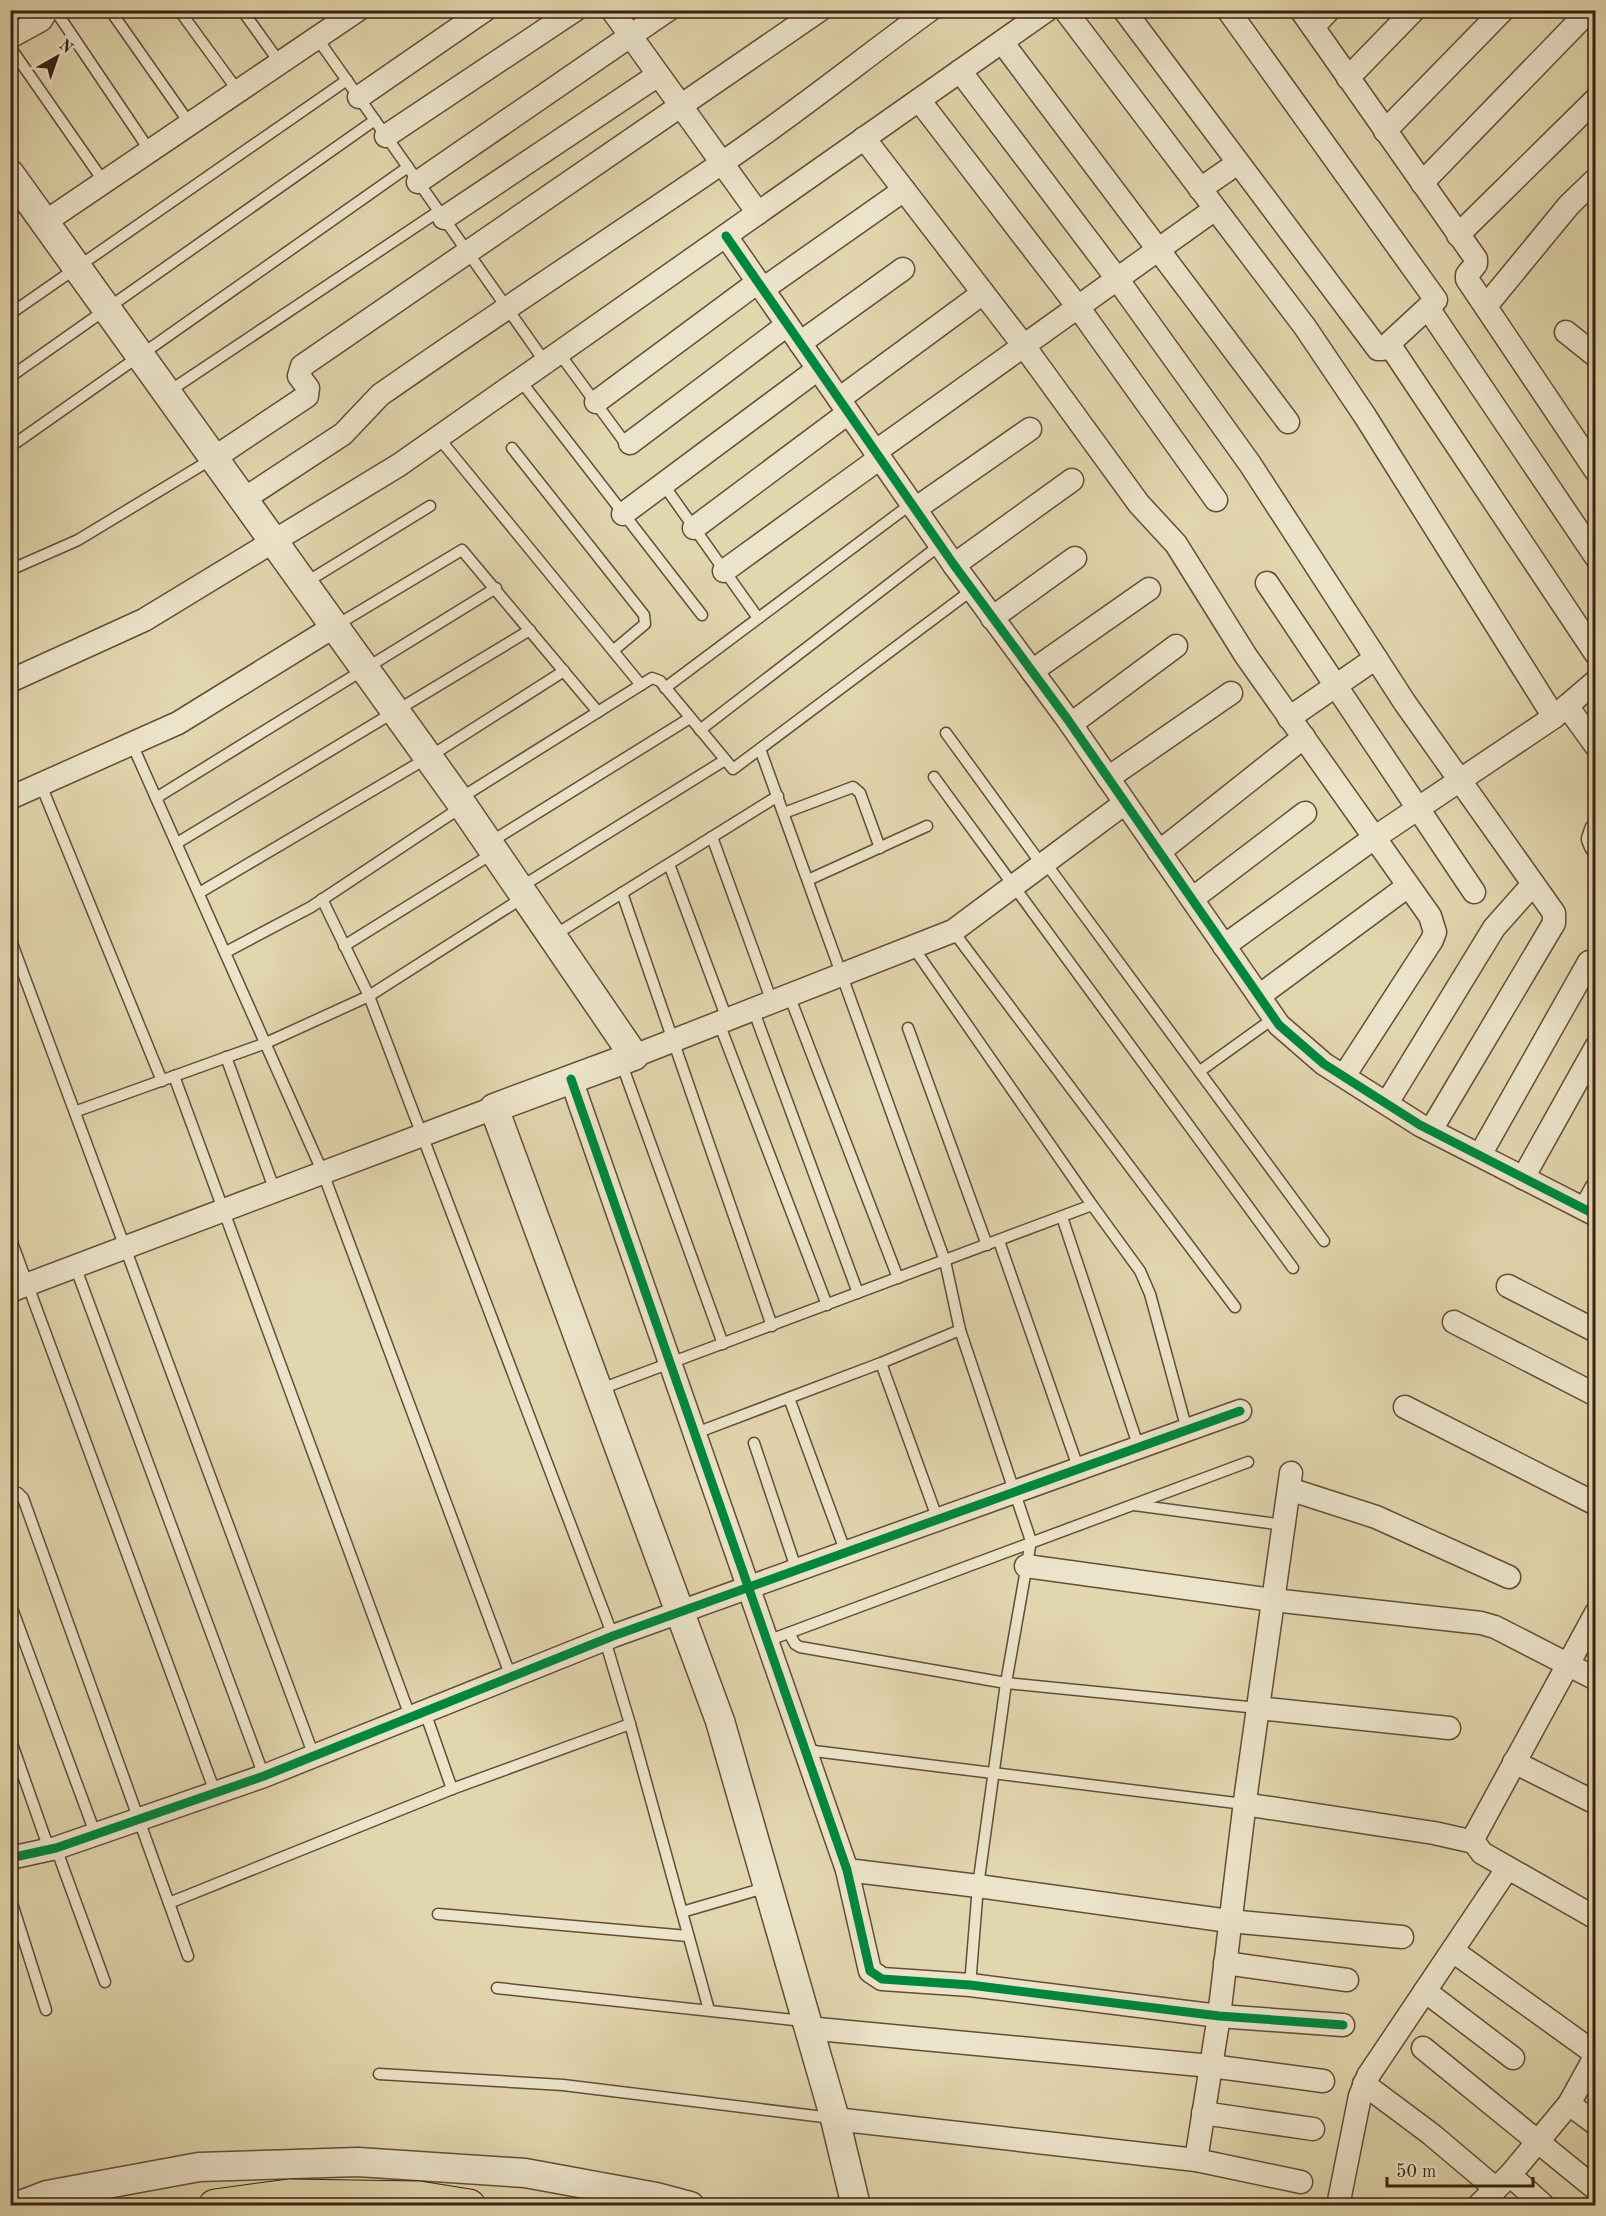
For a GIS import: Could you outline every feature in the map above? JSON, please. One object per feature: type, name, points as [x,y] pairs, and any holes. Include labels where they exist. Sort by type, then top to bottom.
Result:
[{"type":"highway","points":[[215,2205],[289,2196],[419,2198],[469,2205]]},
{"type":"street","points":[[45,222],[358,10]]},
{"type":"street","points":[[353,89],[485,10]]},
{"type":"street","points":[[381,128],[574,10]]},
{"type":"street","points":[[612,10],[758,213]]},
{"type":"street","points":[[413,175],[630,38],[668,10]]},
{"type":"street","points":[[214,458],[307,396],[308,388],[299,376],[302,366],[820,10]]},
{"type":"street","points":[[244,499],[343,434],[380,395],[722,163],[829,88],[854,66],[930,10]]},
{"type":"street","points":[[10,681],[144,620],[399,465],[1047,10]]},
{"type":"street","points":[[1065,10],[1305,327],[1560,711],[1596,746]]},
{"type":"street","points":[[1124,10],[1378,349],[1383,349],[1435,299],[1228,10]]},
{"type":"street","points":[[1329,10],[1307,19],[1476,259],[1476,264],[1467,277],[1596,471]]},
{"type":"street","points":[[1348,78],[1414,10]]},
{"type":"street","points":[[1385,131],[1503,10]]},
{"type":"street","points":[[10,37],[34,25],[49,11]]},
{"type":"street","points":[[1422,183],[1584,16]]},
{"type":"street","points":[[1002,42],[1288,422]]},
{"type":"street","points":[[960,71],[1117,279],[1251,464],[1376,658],[1554,913],[1554,923],[1431,1130]]},
{"type":"street","points":[[441,215],[658,75]]},
{"type":"street","points":[[1458,235],[1596,99]]},
{"type":"street","points":[[919,100],[1078,307],[1216,500]]},
{"type":"street","points":[[864,138],[1024,346],[1139,504],[1176,544],[1246,656],[1430,916],[1435,932],[1344,1076]]},
{"type":"street","points":[[1200,189],[1238,163]]},
{"type":"street","points":[[10,174],[429,757],[553,936],[627,1058]]},
{"type":"street","points":[[1486,306],[1569,206],[1596,179]]},
{"type":"street","points":[[596,402],[760,286],[904,190]]},
{"type":"street","points":[[724,571],[1024,346],[1215,209]]},
{"type":"street","points":[[726,236],[913,507],[1071,724],[1275,1018],[1324,1064],[1431,1130],[1590,1212],[1596,1190]]},
{"type":"street","points":[[630,443],[794,334],[903,269]]},
{"type":"street","points":[[694,528],[983,292]]},
{"type":"street","points":[[1428,308],[1596,557]]},
{"type":"street","points":[[1566,332],[1596,356]]},
{"type":"street","points":[[1389,344],[1596,654]]},
{"type":"street","points":[[623,514],[818,369]]},
{"type":"street","points":[[913,507],[1030,429]]},
{"type":"street","points":[[954,565],[1072,480]]},
{"type":"street","points":[[992,618],[1075,558]]},
{"type":"street","points":[[1267,583],[1474,892]]},
{"type":"street","points":[[1032,671],[1149,589]]},
{"type":"street","points":[[10,798],[178,723],[335,626]]},
{"type":"street","points":[[1071,724],[1176,646]]},
{"type":"street","points":[[1289,718],[1376,658]]},
{"type":"street","points":[[1224,946],[1374,838],[1560,711],[1596,681]]},
{"type":"street","points":[[1108,778],[1231,693]]},
{"type":"street","points":[[1159,852],[1304,737]]},
{"type":"street","points":[[18,1288],[627,1058],[952,931],[1125,803]]},
{"type":"street","points":[[1192,899],[1305,813]]},
{"type":"street","points":[[1596,830],[1593,839],[1596,846]]},
{"type":"street","points":[[1387,1103],[1494,928],[1533,884]]},
{"type":"street","points":[[1259,996],[1408,885]]},
{"type":"street","points":[[1480,1155],[1589,962]]},
{"type":"street","points":[[1522,1178],[1596,1047]]},
{"type":"street","points":[[571,1079],[847,1870],[867,1964],[875,1977],[970,1985],[1219,2016],[1343,2025]]},
{"type":"street","points":[[494,1108],[720,1721],[835,2119],[856,2205]]},
{"type":"street","points":[[1508,1286],[1596,1331]]},
{"type":"street","points":[[1454,1322],[1596,1395]]},
{"type":"street","points":[[1405,1407],[1596,1504]]},
{"type":"street","points":[[10,1858],[53,1848],[264,1776],[609,1638],[1240,1411]]},
{"type":"street","points":[[1196,2160],[1219,2016],[1244,1804],[1290,1481],[1509,1577]]},
{"type":"street","points":[[1026,1566],[1274,1599],[1481,1623],[1596,1679]]},
{"type":"street","points":[[1474,1842],[1477,1828],[1596,1613]]},
{"type":"street","points":[[1258,1708],[1449,1728]]},
{"type":"street","points":[[1514,1762],[1596,1803]]},
{"type":"street","points":[[1244,1804],[1434,1833],[1474,1842],[1482,1853],[1506,1869],[1596,1918]]},
{"type":"street","points":[[1338,2205],[1364,2084],[1506,1869]]},
{"type":"street","points":[[847,1870],[1229,1921],[1402,1937]]},
{"type":"street","points":[[1453,1951],[1596,2054],[1569,2104],[1540,2141],[1503,2182],[1478,2205]]},
{"type":"street","points":[[1225,1963],[1347,1980]]},
{"type":"street","points":[[1425,1991],[1513,2058]]},
{"type":"street","points":[[806,2024],[1211,2066],[1323,2081]]},
{"type":"street","points":[[1424,2048],[1596,2189]]},
{"type":"street","points":[[1364,2084],[1431,2134],[1503,2182],[1544,2205]]},
{"type":"street","points":[[1569,2104],[1596,2124]]},
{"type":"street","points":[[1203,2113],[1313,2129]]},
{"type":"street","points":[[835,2119],[1196,2160],[1301,2182]]},
{"type":"street","points":[[18,2205],[47,2195],[199,2167],[358,2162],[525,2173],[690,2205]]},
{"type":"lane","points":[[110,10],[190,124]]},
{"type":"lane","points":[[179,10],[238,92]]},
{"type":"lane","points":[[242,10],[280,63]]},
{"type":"lane","points":[[49,11],[150,151]]},
{"type":"lane","points":[[317,38],[507,307],[596,402],[623,440],[630,443]]},
{"type":"lane","points":[[10,48],[104,182]]},
{"type":"lane","points":[[10,314],[77,267],[353,89]]},
{"type":"lane","points":[[10,377],[106,307],[381,128]]},
{"type":"lane","points":[[10,447],[138,355],[413,175]]},
{"type":"lane","points":[[167,393],[441,215]]},
{"type":"lane","points":[[520,380],[702,615]]},
{"type":"lane","points":[[438,437],[641,685]]},
{"type":"lane","points":[[512,448],[644,615],[645,624],[614,650]]},
{"type":"lane","points":[[10,570],[78,540],[214,458]]},
{"type":"lane","points":[[663,484],[758,618]]},
{"type":"lane","points":[[304,584],[430,506]]},
{"type":"lane","points":[[665,688],[913,507]]},
{"type":"lane","points":[[700,730],[940,545]]},
{"type":"lane","points":[[335,626],[458,550],[466,552],[598,712]]},
{"type":"lane","points":[[156,798],[496,588]]},
{"type":"lane","points":[[226,952],[322,899],[461,803],[652,678],[665,688],[733,770],[972,590]]},
{"type":"lane","points":[[177,843],[530,630]]},
{"type":"lane","points":[[199,893],[429,757],[564,671]]},
{"type":"lane","points":[[344,945],[690,718]]},
{"type":"lane","points":[[946,733],[1200,1071],[1324,1241]]},
{"type":"lane","points":[[132,744],[323,1173],[511,1677]]},
{"type":"lane","points":[[760,749],[945,1261],[960,1330],[1031,1541],[993,1773],[978,1886],[970,1985]]},
{"type":"lane","points":[[77,1112],[266,1043],[369,996],[522,892],[725,760]]},
{"type":"lane","points":[[934,777],[1293,1268]]},
{"type":"lane","points":[[41,785],[162,1081]]},
{"type":"lane","points":[[784,813],[853,787],[860,793],[880,848]]},
{"type":"lane","points":[[553,936],[778,796]]},
{"type":"lane","points":[[808,880],[927,826]]},
{"type":"lane","points":[[712,837],[771,1002],[858,1293]]},
{"type":"lane","points":[[669,864],[723,1021],[827,1305]]},
{"type":"lane","points":[[622,893],[772,1326]]},
{"type":"lane","points":[[322,899],[369,996],[423,1135],[609,1638],[630,1724],[709,2010]]},
{"type":"lane","points":[[952,931],[1235,1307]]},
{"type":"lane","points":[[10,938],[77,1112],[314,1756]]},
{"type":"lane","points":[[913,947],[1146,1281],[1187,1430]]},
{"type":"lane","points":[[771,1002],[898,1278]]},
{"type":"lane","points":[[1200,1071],[1275,1018]]},
{"type":"lane","points":[[908,1028],[987,1245]]},
{"type":"lane","points":[[226,1058],[275,1191]]},
{"type":"lane","points":[[627,1058],[723,1344]]},
{"type":"lane","points":[[174,1076],[418,1714],[452,1789]]},
{"type":"lane","points":[[598,1390],[1092,1205]]},
{"type":"lane","points":[[1062,1217],[1139,1448]]},
{"type":"lane","points":[[10,1237],[18,1288],[215,1792]]},
{"type":"lane","points":[[999,1241],[1079,1470]]},
{"type":"lane","points":[[75,1266],[264,1776]]},
{"type":"lane","points":[[696,1433],[960,1330]]},
{"type":"lane","points":[[880,1363],[938,1520]]},
{"type":"lane","points":[[789,1398],[846,1554]]},
{"type":"lane","points":[[754,1443],[797,1571]]},
{"type":"lane","points":[[767,1641],[1248,1462]]},
{"type":"lane","points":[[10,1494],[18,1493],[23,1498],[188,1956]]},
{"type":"lane","points":[[1130,1505],[1284,1525]]},
{"type":"lane","points":[[10,1603],[95,1833]]},
{"type":"lane","points":[[789,1633],[791,1639],[800,1647],[1006,1683],[1258,1708]]},
{"type":"lane","points":[[169,1903],[452,1789],[630,1724]]},
{"type":"lane","points":[[10,1738],[105,1982]]},
{"type":"lane","points":[[806,1750],[1244,1804]]},
{"type":"lane","points":[[682,1912],[768,1887]]},
{"type":"lane","points":[[10,1897],[46,2010]]},
{"type":"lane","points":[[438,1914],[688,1936]]},
{"type":"lane","points":[[496,1988],[709,2010],[806,2024]]},
{"type":"lane","points":[[379,2074],[563,2085],[835,2119]]},
{"type":"cycle path","points":[[726,236],[954,565],[1068,720],[1279,1025],[1324,1064],[1420,1125],[1596,1215]]},
{"type":"cycle path","points":[[571,1079],[847,1870],[870,1971],[882,1979],[970,1985],[1219,2016],[1343,2025]]},
{"type":"cycle path","points":[[10,1858],[56,1848],[264,1776],[613,1636],[1240,1411]]}]
